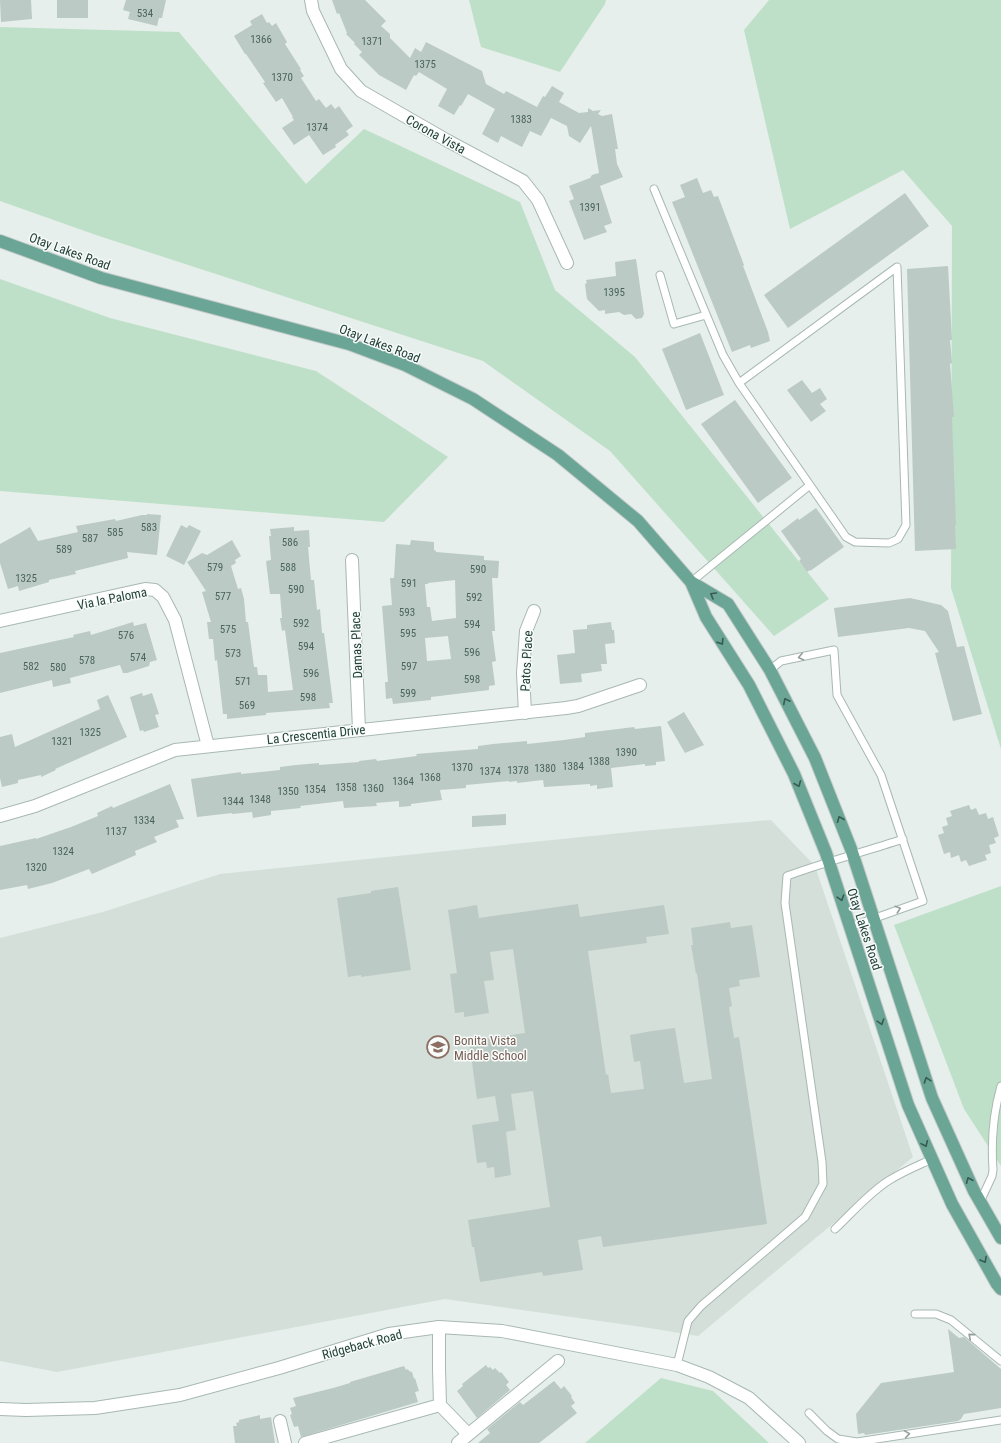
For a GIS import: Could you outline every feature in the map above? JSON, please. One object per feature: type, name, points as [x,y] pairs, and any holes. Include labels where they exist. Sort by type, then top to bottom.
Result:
[{"type":"main road","name":"Otay Lakes Road","points":[[0,241],[101,278],[349,344],[405,365],[473,399],[558,455],[638,521],[691,582],[706,617],[749,685],[794,774],[828,861],[908,1105],[952,1204],[1001,1289]]},
{"type":"main road","name":"Otay Lakes Road","points":[[691,582],[728,604],[770,670],[815,758],[854,856],[932,1098],[974,1191],[1001,1238]]},
{"type":"street","name":"Corona Vista","points":[[311,0],[312,11],[341,69],[360,91],[448,141],[523,181],[538,200],[567,263]]},
{"type":"street","name":"Damas Place","points":[[352,560],[360,730]]},
{"type":"street","name":"Via la Paloma","points":[[0,621],[145,589],[155,590],[163,597],[175,620],[208,746]]},
{"type":"street","name":"Patos Place","points":[[525,713],[523,673],[526,631],[534,611]]},
{"type":"street","name":"La Crescentia Drive","points":[[0,816],[36,806],[175,750],[525,713],[578,706],[640,685]]},
{"type":"street","name":"Ridgeback Road","points":[[0,1409],[26,1410],[95,1408],[180,1395],[279,1368],[389,1334],[439,1327],[502,1331],[677,1365],[709,1377],[749,1398],[799,1443]]},
{"type":"street","points":[[439,1327],[440,1405],[468,1434]]},
{"type":"street","points":[[458,1443],[558,1360]]},
{"type":"street","points":[[305,1443],[440,1405]]},
{"type":"street","points":[[280,1421],[286,1443]]},
{"type":"lane","points":[[654,189],[723,355],[739,383],[846,537],[855,542],[889,544],[898,539],[906,525],[897,267],[739,383]]},
{"type":"lane","points":[[660,275],[674,324],[706,315]]},
{"type":"lane","points":[[691,582],[810,485]]},
{"type":"lane","points":[[770,670],[781,661],[834,650],[837,695],[881,775],[923,901],[874,917],[850,927]]},
{"type":"lane","points":[[677,1365],[688,1321],[701,1306],[805,1216],[823,1184],[822,1162],[785,903],[787,876],[828,861],[854,856],[903,840]]},
{"type":"lane","points":[[980,1202],[992,1176],[992,1130],[996,1103],[1001,1086]]},
{"type":"lane","points":[[835,1229],[886,1182],[932,1159]]},
{"type":"lane","points":[[915,1314],[936,1314],[951,1320],[1001,1361]]},
{"type":"lane","points":[[809,1413],[827,1431],[838,1439],[857,1442],[1001,1420]]},
{"type":"shaded area","name":"Bonita Vista Middle School","points":[[771,820],[815,866],[913,1157],[698,1336],[445,1299],[57,1372],[0,1361],[0,938],[103,912],[220,874],[641,831]]},
{"type":"green space","points":[[469,0],[606,0],[605,4],[560,72],[481,47]]},
{"type":"green space","points":[[769,0],[1001,0],[1001,749],[951,588],[952,226],[903,170],[790,229],[744,30]]},
{"type":"green space","points":[[0,27],[179,32],[306,184],[364,129],[520,202],[555,290],[635,357],[829,599],[774,636],[610,451],[483,361],[96,235],[0,201]]},
{"type":"green space","points":[[0,279],[110,318],[316,371],[448,457],[384,522],[0,491]]},
{"type":"green space","points":[[1001,886],[1001,1166],[964,1109],[894,925]]},
{"type":"green space","points":[[661,1378],[713,1391],[769,1443],[585,1443]]},
{"type":"building","points":[[0,0],[31,0],[32,19],[1,22]]},
{"type":"building","points":[[57,0],[88,0],[88,18],[57,18]]},
{"type":"building","points":[[126,0],[166,0],[162,18],[159,18],[157,26],[128,19],[130,12],[123,10]]},
{"type":"building","points":[[332,0],[365,0],[386,21],[381,26],[390,34],[390,38],[410,58],[415,48],[421,52],[426,42],[482,71],[486,84],[504,94],[506,91],[537,107],[543,96],[545,97],[552,86],[564,93],[559,102],[579,113],[588,112],[588,108],[593,111],[601,110],[598,114],[602,116],[612,114],[618,149],[615,149],[617,164],[623,177],[600,186],[612,223],[604,226],[607,232],[584,240],[569,201],[574,199],[569,186],[599,173],[591,126],[580,143],[569,136],[567,126],[551,118],[541,136],[530,131],[522,147],[501,136],[498,143],[482,134],[495,109],[468,94],[454,115],[438,106],[447,89],[419,72],[416,76],[414,75],[406,90],[379,75],[359,55],[362,52],[346,34],[347,33],[339,13],[337,14]]},
{"type":"building","points":[[262,14],[267,23],[269,22],[272,26],[276,23],[287,42],[285,44],[301,69],[300,70],[304,76],[301,78],[316,101],[319,99],[326,108],[331,104],[335,109],[339,106],[353,126],[346,131],[349,135],[335,145],[336,147],[323,155],[309,135],[294,145],[282,128],[294,120],[293,117],[282,98],[276,102],[263,83],[265,82],[234,36],[252,25],[250,21]]},
{"type":"building","points":[[697,178],[703,193],[711,190],[714,197],[718,196],[770,341],[751,348],[750,345],[732,352],[672,202],[685,197],[680,185]]},
{"type":"building","points":[[905,193],[929,226],[788,328],[764,295]]},
{"type":"building","points":[[636,259],[644,314],[642,318],[636,319],[631,314],[624,315],[619,312],[605,314],[605,310],[599,311],[587,299],[585,284],[587,283],[586,280],[616,276],[615,262]]},
{"type":"building","points":[[948,266],[952,340],[950,340],[952,363],[950,364],[954,417],[952,417],[956,549],[915,551],[907,269]]},
{"type":"building","points":[[700,333],[724,395],[686,410],[662,349]]},
{"type":"building","points":[[802,380],[812,393],[820,388],[827,399],[820,404],[826,411],[811,422],[787,390]]},
{"type":"building","points":[[735,400],[792,478],[758,503],[701,424]]},
{"type":"building","points":[[816,508],[844,547],[807,572],[799,561],[801,559],[781,531],[798,518],[799,520]]},
{"type":"building","points":[[147,514],[161,515],[157,555],[127,552],[128,558],[75,571],[76,574],[49,580],[49,582],[19,591],[18,586],[8,589],[0,563],[0,544],[30,527],[38,541],[78,532],[76,526],[115,519],[116,521]]},
{"type":"building","points":[[181,525],[187,528],[189,525],[201,531],[184,565],[166,556]]},
{"type":"building","points":[[294,527],[294,531],[309,530],[310,547],[308,547],[311,580],[314,580],[317,610],[320,609],[322,633],[324,633],[333,703],[329,703],[330,708],[266,713],[266,715],[227,719],[227,714],[223,714],[213,639],[209,639],[207,622],[211,622],[202,592],[206,591],[187,562],[202,553],[207,555],[232,540],[241,556],[235,560],[236,563],[231,566],[238,589],[241,588],[244,599],[246,622],[248,622],[254,667],[257,667],[258,675],[267,675],[268,692],[293,690],[285,630],[282,631],[280,618],[282,618],[280,594],[270,594],[266,561],[271,560],[269,536],[271,536],[270,529]]},
{"type":"building","points":[[411,540],[434,542],[434,550],[436,552],[484,556],[484,560],[499,561],[498,578],[492,578],[495,631],[492,631],[496,661],[492,662],[495,685],[489,686],[489,690],[431,697],[431,700],[393,704],[392,698],[386,699],[385,682],[388,682],[382,606],[392,605],[390,578],[394,578],[396,544],[410,545]],"holes":[[[455,580],[456,618],[432,621],[430,607],[427,607],[425,584]],[[448,636],[451,659],[427,661],[425,638]]]},
{"type":"building","points":[[910,598],[941,605],[948,611],[957,647],[964,646],[982,714],[953,721],[935,653],[939,652],[925,631],[909,628],[838,637],[834,608]]},
{"type":"building","points":[[133,622],[134,626],[146,623],[157,660],[150,662],[149,666],[123,673],[120,665],[70,678],[71,683],[53,687],[52,680],[0,693],[0,653],[74,637],[73,635],[90,631],[91,635]]},
{"type":"building","points":[[611,622],[612,630],[614,630],[615,643],[605,644],[607,664],[601,664],[602,671],[581,674],[582,682],[560,684],[557,655],[575,653],[573,630],[587,629],[587,625]]},
{"type":"building","points":[[142,693],[143,696],[152,693],[159,714],[155,715],[159,727],[144,732],[143,730],[140,731],[130,697]]},
{"type":"building","points":[[108,695],[127,737],[55,769],[56,770],[41,777],[41,775],[18,780],[18,783],[2,787],[0,778],[0,737],[12,734],[15,747],[100,709],[97,700]]},
{"type":"building","points":[[684,712],[704,745],[685,753],[667,722]]},
{"type":"building","points":[[661,726],[665,761],[656,762],[656,765],[645,766],[645,764],[611,768],[613,787],[597,789],[597,785],[590,786],[590,784],[544,787],[543,780],[517,783],[517,781],[509,781],[466,785],[466,788],[440,790],[442,800],[411,804],[411,806],[399,807],[399,801],[376,803],[377,806],[344,808],[343,801],[271,811],[271,815],[253,818],[252,812],[197,817],[191,779],[241,772],[241,774],[280,770],[280,767],[296,765],[359,762],[376,759],[377,761],[417,756],[416,754],[478,749],[478,746],[493,744],[527,741],[527,744],[564,740],[585,737],[585,733],[634,727],[635,729]]},
{"type":"building","points":[[170,784],[184,819],[176,820],[179,827],[154,837],[157,842],[135,851],[136,855],[92,874],[89,869],[52,883],[28,889],[27,885],[0,890],[0,846],[36,839],[71,827],[98,816],[97,813],[112,806],[113,808]]},
{"type":"building","points":[[969,805],[971,810],[976,808],[979,815],[986,813],[988,819],[993,817],[999,836],[994,838],[996,843],[989,845],[991,853],[985,855],[987,860],[969,866],[966,860],[961,862],[959,855],[951,858],[950,852],[944,854],[938,835],[944,833],[942,827],[948,825],[946,818],[952,816],[950,811]]},
{"type":"building","points":[[506,814],[506,825],[472,827],[472,816]]},
{"type":"building","points":[[398,887],[411,970],[361,977],[361,975],[348,977],[337,898]]},
{"type":"building","points":[[578,904],[580,917],[664,905],[669,934],[646,937],[647,943],[588,951],[606,1075],[608,1074],[611,1093],[644,1089],[640,1061],[634,1062],[630,1035],[652,1031],[675,1028],[684,1083],[712,1079],[697,973],[696,974],[691,945],[693,945],[691,928],[730,922],[731,928],[752,925],[760,977],[739,980],[740,986],[729,988],[732,1006],[729,1007],[734,1038],[739,1037],[767,1224],[603,1247],[601,1236],[578,1240],[583,1270],[543,1276],[542,1272],[480,1282],[474,1247],[472,1247],[468,1220],[550,1207],[533,1091],[511,1094],[516,1130],[506,1132],[511,1175],[495,1178],[494,1167],[487,1168],[486,1162],[477,1163],[472,1125],[499,1121],[495,1096],[477,1099],[469,1041],[525,1033],[513,949],[490,952],[494,980],[484,981],[489,1013],[464,1017],[464,1012],[455,1013],[450,974],[457,973],[448,910],[477,905],[479,918]]},
{"type":"building","points":[[948,1329],[959,1338],[964,1337],[1001,1369],[1001,1408],[964,1414],[958,1421],[865,1435],[864,1433],[858,1434],[856,1414],[881,1383],[954,1372]]},
{"type":"building","points":[[486,1365],[488,1368],[490,1367],[493,1370],[495,1368],[500,1373],[501,1372],[509,1382],[506,1385],[510,1390],[477,1418],[457,1391],[463,1386],[462,1384]]},
{"type":"building","points":[[404,1366],[406,1370],[408,1369],[412,1372],[414,1379],[415,1378],[419,1391],[415,1392],[418,1402],[301,1437],[298,1426],[294,1427],[290,1415],[292,1414],[290,1408],[296,1406],[293,1398],[333,1388]]},
{"type":"building","points":[[554,1381],[561,1389],[564,1386],[572,1396],[571,1397],[575,1403],[571,1406],[577,1413],[539,1443],[478,1443],[490,1433],[487,1429],[520,1402],[523,1405]]},
{"type":"building","points":[[260,1415],[260,1419],[271,1417],[275,1443],[235,1443],[233,1426],[237,1426],[236,1423],[239,1422],[239,1420]]},
{"type":"place","name":"Bonita Vista Middle School","points":[[438,1047]]}]
